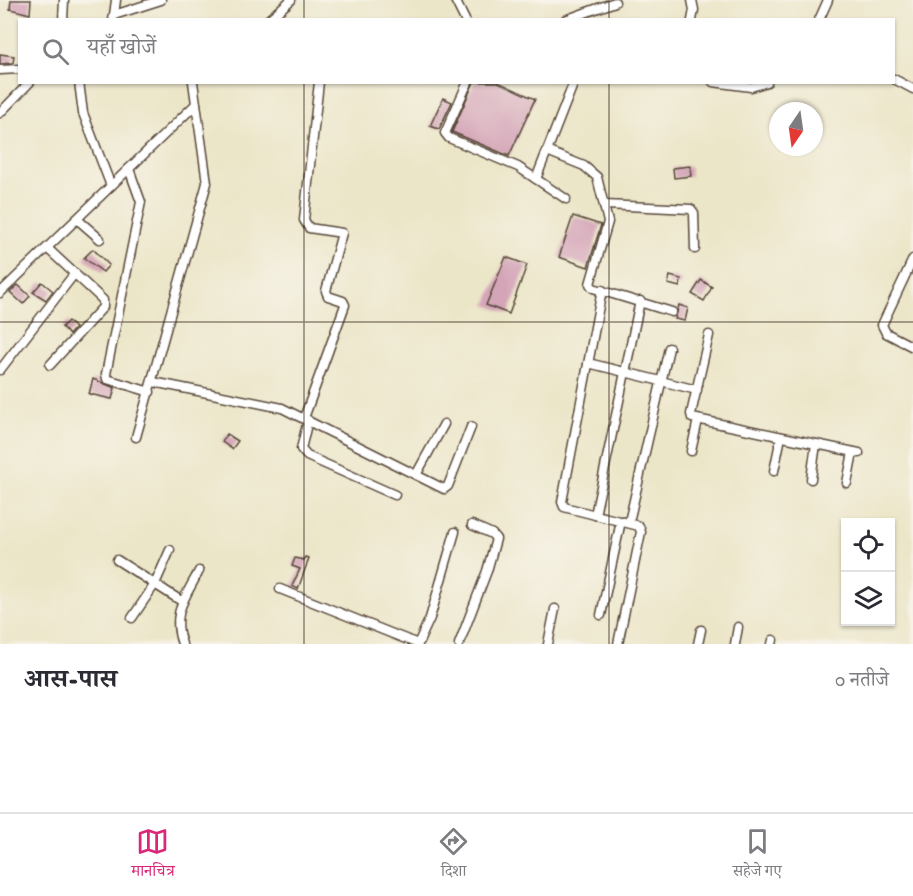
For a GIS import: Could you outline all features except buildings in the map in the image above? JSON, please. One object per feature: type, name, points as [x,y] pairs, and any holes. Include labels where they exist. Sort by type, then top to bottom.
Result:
[{"type":"street","points":[[63,18],[64,0]]},
{"type":"street","points":[[116,0],[114,17],[162,0]]},
{"type":"street","points":[[270,18],[291,0]]},
{"type":"street","points":[[455,0],[464,18]]},
{"type":"street","points":[[692,0],[692,18]]},
{"type":"street","points":[[820,18],[828,0]]},
{"type":"street","points":[[575,18],[615,2]]},
{"type":"street","points":[[0,70],[18,69]]},
{"type":"street","points":[[895,80],[913,89]]},
{"type":"street","points":[[0,113],[28,84]]},
{"type":"street","points":[[79,84],[83,112],[111,186]]},
{"type":"street","points":[[136,437],[207,183],[193,84]]},
{"type":"street","points":[[319,84],[304,220],[309,228],[342,233],[326,291],[328,296],[343,301],[345,305],[306,419],[301,448],[307,456],[395,495]]},
{"type":"street","points":[[467,84],[444,134],[518,167],[566,199]]},
{"type":"street","points":[[536,179],[573,84]]},
{"type":"street","points":[[729,84],[752,87],[761,84]]},
{"type":"street","points":[[0,293],[196,104]]},
{"type":"street","points":[[547,151],[593,171],[605,205],[607,230],[590,284],[602,290],[672,312]]},
{"type":"street","points":[[129,169],[141,202],[105,374],[107,379],[150,392]]},
{"type":"street","points":[[605,205],[691,209],[694,213],[695,249]]},
{"type":"street","points":[[77,219],[100,239]]},
{"type":"street","points":[[47,248],[104,300],[103,307],[50,365]]},
{"type":"street","points":[[913,259],[882,325],[886,333],[913,347]]},
{"type":"street","points":[[0,370],[75,273]]},
{"type":"street","points":[[602,290],[562,502],[564,507],[639,526],[641,532],[618,644]]},
{"type":"street","points":[[595,515],[640,301]]},
{"type":"street","points":[[709,335],[691,414],[698,420],[856,452],[847,483]]},
{"type":"street","points":[[600,615],[669,348]]},
{"type":"street","points":[[588,363],[697,390]]},
{"type":"street","points":[[153,382],[273,405],[447,488],[471,427]]},
{"type":"street","points":[[691,451],[698,420]]},
{"type":"street","points":[[416,475],[444,424]]},
{"type":"street","points":[[774,471],[781,437]]},
{"type":"street","points":[[811,479],[816,444]]},
{"type":"street","points":[[459,644],[487,571],[496,539],[492,534],[472,525]]},
{"type":"street","points":[[279,589],[418,644],[430,618],[455,532]]},
{"type":"street","points":[[132,618],[155,584],[170,550]]},
{"type":"street","points":[[117,560],[183,602]]},
{"type":"street","points":[[182,644],[176,624],[183,602],[199,572]]},
{"type":"street","points":[[548,644],[555,609]]},
{"type":"street","points":[[735,644],[738,627]]},
{"type":"street","points":[[698,644],[701,630]]}]
